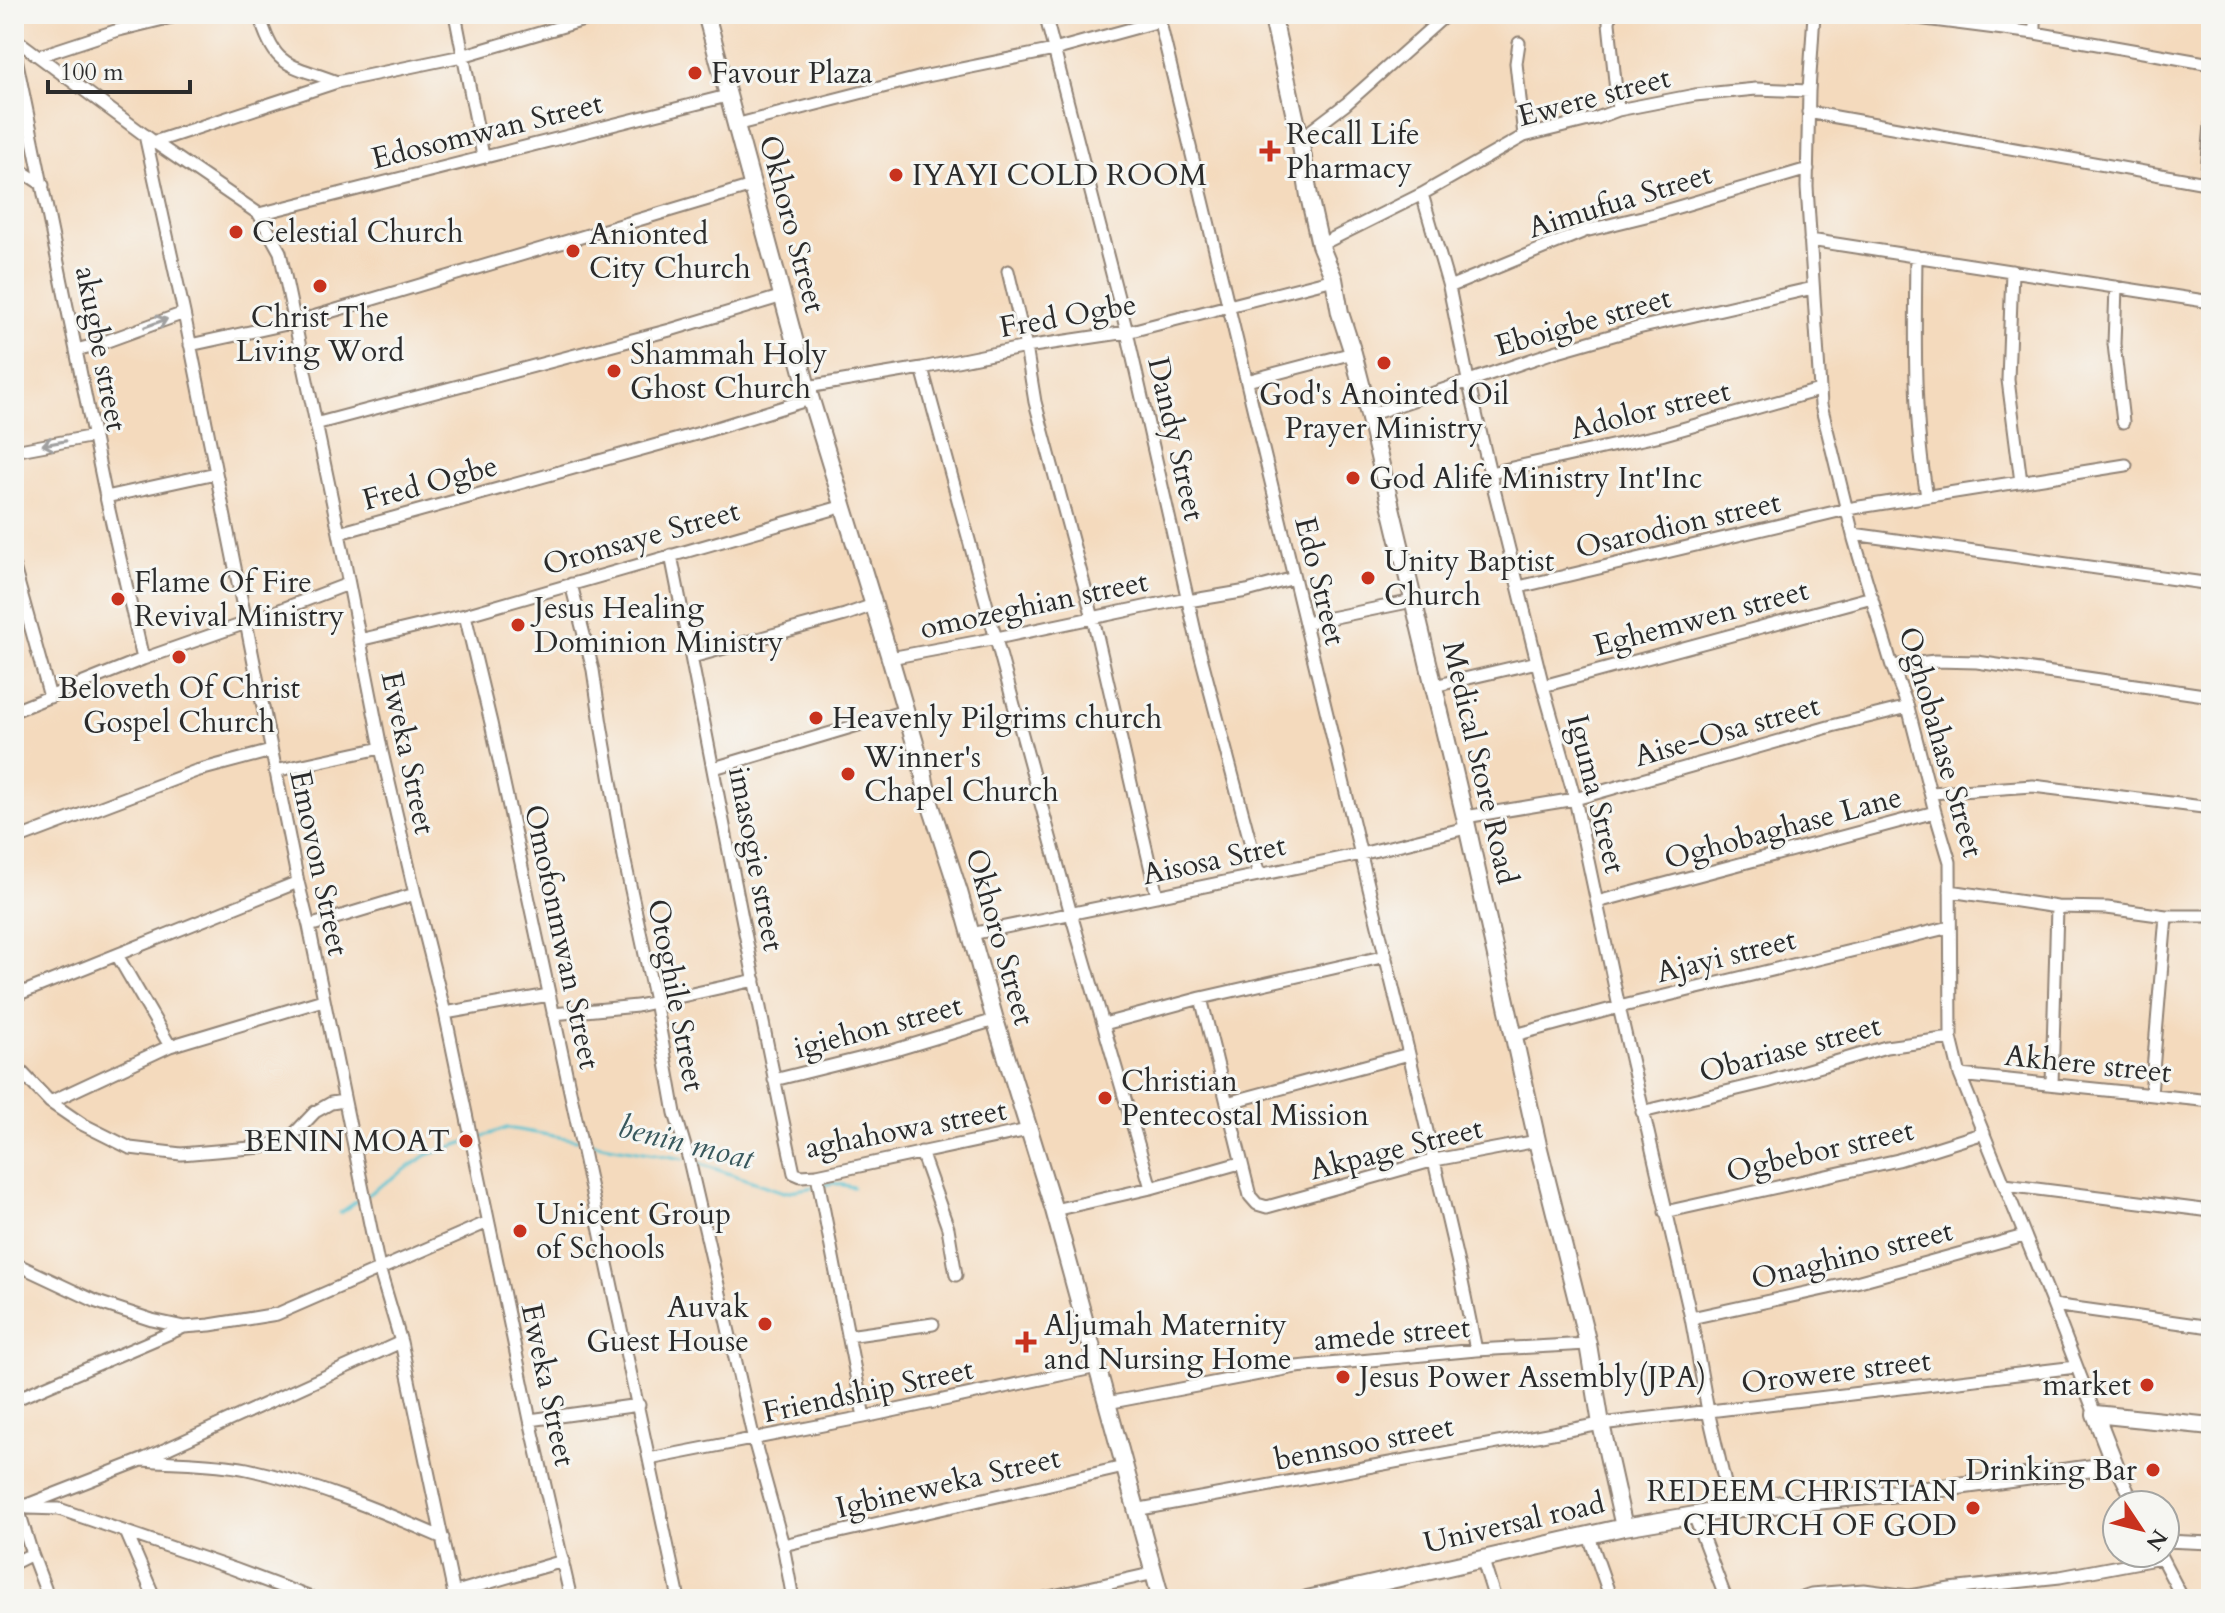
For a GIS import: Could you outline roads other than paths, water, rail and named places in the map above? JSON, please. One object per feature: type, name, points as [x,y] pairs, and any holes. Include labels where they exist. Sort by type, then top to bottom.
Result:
[{"type":"street","points":[[39,56],[115,31],[184,14]]},
{"type":"street","points":[[259,14],[265,35],[280,59],[293,67],[337,82]]},
{"type":"street","points":[[455,14],[483,156]]},
{"type":"street","points":[[149,138],[337,82],[462,56],[604,14]]},
{"type":"street","name":"Okhoro Street","points":[[706,14],[809,393],[1054,1210],[1161,1599]]},
{"type":"street","name":"Dandy Street","points":[[1045,14],[1127,332],[1187,599],[1259,875]]},
{"type":"street","points":[[1300,139],[1346,104],[1447,14]]},
{"type":"street","points":[[1610,14],[1618,110]]},
{"type":"street","name":"Oghobahase Street","points":[[1814,14],[1808,169],[1821,405],[1853,534],[1892,666],[1908,707],[1950,862],[1951,1038],[1960,1075],[2127,1489]]},
{"type":"street","points":[[1886,14],[2035,33],[2211,64]]},
{"type":"street","points":[[2035,33],[2035,19],[2040,14]]},
{"type":"street","points":[[2209,14],[2211,31]]},
{"type":"street","name":"Medical Store Road","points":[[1274,15],[1320,245],[1334,279],[1434,686],[1537,1141],[1588,1344],[1601,1424],[1624,1527]]},
{"type":"street","points":[[735,125],[922,77],[1054,50],[1159,18]]},
{"type":"street","name":"Edo Street","points":[[1159,18],[1435,1160],[1476,1350]]},
{"type":"street","name":"Eweka Street","points":[[14,38],[149,138],[259,214],[280,252],[381,748],[445,1013],[530,1420],[571,1599]]},
{"type":"street","points":[[1519,43],[1516,63],[1524,136]]},
{"type":"street","name":"akugbe street","points":[[14,48],[106,497],[143,659]]},
{"type":"street","name":"Ewere street","points":[[1320,245],[1422,194],[1524,136],[1618,110],[1710,94],[1756,89],[1809,91]]},
{"type":"street","name":"Edosomwan Street","points":[[259,214],[727,96]]},
{"type":"street","points":[[1808,112],[2208,183],[2211,124]]},
{"type":"street","name":"Emovon Street","points":[[149,138],[298,882],[379,1268],[401,1342],[454,1596]]},
{"type":"street","points":[[14,166],[43,185]]},
{"type":"street","name":"Aimufua Street","points":[[1449,287],[1585,231],[1808,169]]},
{"type":"street","points":[[190,345],[296,322],[752,186]]},
{"type":"street","name":"Iguma Street","points":[[1422,194],[1449,287],[1490,473],[1543,686],[1575,799],[1731,1509]]},
{"type":"street","points":[[1810,240],[2211,302]]},
{"type":"street","points":[[1916,256],[1915,339],[1921,464],[1927,496]]},
{"type":"street","points":[[1008,271],[1035,402],[1093,618],[1157,896]]},
{"type":"street","points":[[2012,271],[2008,380],[2021,482]]},
{"type":"street","name":"Fred Ogbe","points":[[339,533],[700,433],[809,393],[1026,347],[1127,332],[1334,279]]},
{"type":"street","points":[[2116,287],[2114,344],[2123,422]]},
{"type":"street","name":"Eboigbe street","points":[[1369,415],[1554,352],[1638,328],[1813,288]]},
{"type":"street","points":[[315,424],[670,330],[783,296]]},
{"type":"street","points":[[76,350],[184,313]]},
{"type":"street","points":[[1247,381],[1353,353]]},
{"type":"street","points":[[922,368],[1071,914],[1151,1188]]},
{"type":"street","name":"Adolor street","points":[[1490,473],[1661,435],[1819,390]]},
{"type":"street","points":[[14,451],[94,436]]},
{"type":"street","name":"Osarodion street","points":[[1519,587],[1847,509],[2126,465]]},
{"type":"street","points":[[106,497],[216,473]]},
{"type":"street","name":"Oronsaye Street","points":[[359,640],[465,615],[844,506]]},
{"type":"street","points":[[1853,534],[2211,584]]},
{"type":"street","name":"imasogie street","points":[[671,555],[794,1173]]},
{"type":"street","points":[[14,567],[50,697]]},
{"type":"street","name":"omozeghian street","points":[[890,658],[1187,599],[1247,591],[1294,578]]},
{"type":"street","points":[[14,711],[143,659],[348,584]]},
{"type":"street","name":"Otoghile Street","points":[[571,584],[593,670],[625,862],[675,1113],[693,1176],[754,1440],[783,1545],[793,1599]]},
{"type":"street","name":"Eghemwen street","points":[[1543,686],[1872,597]]},
{"type":"street","points":[[1306,623],[1413,601]]},
{"type":"street","points":[[692,657],[873,605]]},
{"type":"street","name":"Omofonmwan Street","points":[[465,615],[491,723],[679,1599]]},
{"type":"street","points":[[1892,666],[1935,661],[1977,662],[2211,696]]},
{"type":"street","points":[[1434,686],[1537,662]]},
{"type":"street","name":"Aise-Osa street","points":[[1466,823],[1575,799],[1908,707]]},
{"type":"street","points":[[714,768],[905,711]]},
{"type":"street","points":[[275,771],[381,748]]},
{"type":"street","points":[[14,840],[196,771],[271,751]]},
{"type":"street","points":[[1931,793],[2033,786],[2211,808]]},
{"type":"street","name":"Oghobaghase Lane","points":[[1597,902],[1935,812]]},
{"type":"street","name":"Aisosa Stret","points":[[971,934],[1361,854],[1466,823]]},
{"type":"street","points":[[14,996],[298,882]]},
{"type":"street","points":[[1950,891],[2057,907],[2107,908],[2166,916],[2211,916]]},
{"type":"street","points":[[309,926],[415,894]]},
{"type":"street","points":[[2052,1084],[2057,907]]},
{"type":"street","points":[[2151,1094],[2166,916]]},
{"type":"street","name":"Ajayi street","points":[[1515,1035],[1950,927]]},
{"type":"street","points":[[117,955],[170,1046]]},
{"type":"street","points":[[1104,1024],[1201,998],[1386,956]]},
{"type":"street","points":[[553,1014],[637,1006],[755,980]]},
{"type":"street","points":[[445,1013],[549,995]]},
{"type":"street","points":[[1054,1210],[1151,1188],[1240,1163],[1201,998]]},
{"type":"street","points":[[50,1102],[170,1046],[323,1000]]},
{"type":"street","name":"igiehon street","points":[[774,1080],[895,1050],[995,1020]]},
{"type":"street","name":"Obariase street","points":[[1642,1112],[1767,1082],[1886,1047],[1951,1038]]},
{"type":"street","points":[[1227,1103],[1409,1054]]},
{"type":"street","points":[[14,1064],[50,1102],[82,1124],[130,1148],[181,1154],[274,1144],[286,1140],[323,1107],[344,1101]]},
{"type":"street","name":"Akhere street","points":[[1960,1075],[2211,1101]]},
{"type":"street","name":"aghahowa street","points":[[794,1173],[817,1175],[1028,1130]]},
{"type":"street","name":"Ogbebor street","points":[[1665,1212],[1898,1160],[1984,1133]]},
{"type":"street","name":"Akpage Street","points":[[1240,1163],[1250,1196],[1257,1204],[1267,1207],[1435,1160],[1537,1141]]},
{"type":"street","points":[[921,1152],[948,1228],[956,1275]]},
{"type":"street","points":[[817,1175],[864,1417]]},
{"type":"street","points":[[2005,1185],[2211,1211]]},
{"type":"street","points":[[14,1263],[97,1302],[152,1320],[184,1327],[210,1325],[277,1314],[488,1222]]},
{"type":"street","name":"Onaghino street","points":[[1691,1318],[1856,1282],[2024,1236]]},
{"type":"street","points":[[2053,1305],[2211,1327]]},
{"type":"street","points":[[848,1336],[933,1324]]},
{"type":"street","points":[[14,1400],[184,1327]]},
{"type":"street","points":[[19,1508],[142,1460],[401,1342]]},
{"type":"street","name":"amede street","points":[[1107,1403],[1296,1367],[1476,1350],[1588,1344]]},
{"type":"street","name":"Friendship Street","points":[[649,1459],[754,1440],[1097,1367]]},
{"type":"street","name":"Orowere street","points":[[1601,1424],[2076,1367]]},
{"type":"street","points":[[530,1420],[639,1405]]},
{"type":"street","points":[[2095,1414],[2211,1426]]},
{"type":"street","name":"bennsoo street","points":[[1135,1510],[1601,1424]]},
{"type":"street","points":[[142,1460],[243,1469],[304,1484],[381,1511],[443,1538]]},
{"type":"street","name":"Universal road","points":[[1307,1599],[1376,1591],[1624,1527],[1694,1515],[1920,1491],[2115,1465]]},
{"type":"street","name":"Igbineweka Street","points":[[783,1545],[1124,1467]]},
{"type":"street","points":[[14,1495],[49,1599]]},
{"type":"street","points":[[19,1508],[59,1509],[314,1599]]},
{"type":"street","points":[[1694,1515],[1726,1599]]},
{"type":"street","points":[[127,1534],[155,1599]]},
{"type":"street","points":[[1589,1536],[1611,1599]]},
{"type":"street","points":[[2181,1542],[2211,1543]]},
{"type":"street","points":[[14,1563],[32,1554]]},
{"type":"street","points":[[454,1596],[563,1561]]},
{"type":"street","points":[[1483,1561],[1495,1599]]},
{"type":"street","points":[[1796,1599],[1811,1594],[1864,1590],[1909,1596],[2060,1577],[2101,1568]]},
{"type":"street","points":[[2167,1569],[2183,1599]]},
{"type":"street","points":[[1040,1599],[1155,1573]]},
{"type":"waterway","name":"benin moat","points":[[476,1139],[507,1128],[577,1140]]},
{"type":"waterway","points":[[367,1195],[427,1155],[469,1141]]},
{"type":"waterway","name":"benin moat","points":[[585,1142],[684,1159]]},
{"type":"waterway","name":"benin moat","points":[[695,1162],[784,1192],[814,1187]]},
{"type":"waterway","name":"benin moat","points":[[821,1186],[833,1183],[853,1187]]},
{"type":"waterway","points":[[340,1213],[360,1199]]},
{"type":"place","name":"Favour Plaza","points":[[695,73]]},
{"type":"place","name":"Recall Life Pharmacy","points":[[1270,151]]},
{"type":"place","name":"IYAYI COLD ROOM","points":[[896,175]]},
{"type":"place","name":"Celestial Church","points":[[236,232]]},
{"type":"place","name":"Anionted City Church","points":[[573,251]]},
{"type":"place","name":"Christ The Living Word","points":[[320,286]]},
{"type":"place","name":"God's Anointed Oil Prayer Ministry","points":[[1384,363]]},
{"type":"place","name":"Shammah Holy Ghost Church","points":[[614,371]]},
{"type":"place","name":"God Alife Ministry Int'Inc","points":[[1353,478]]},
{"type":"place","name":"Unity Baptist Church","points":[[1368,578]]},
{"type":"place","name":"Flame Of Fire Revival Ministry","points":[[118,599]]},
{"type":"place","name":"Jesus Healing Dominion Ministry","points":[[518,625]]},
{"type":"place","name":"Beloveth Of Christ Gospel Church","points":[[179,657]]},
{"type":"place","name":"Heavenly Pilgrims church","points":[[816,718]]},
{"type":"place","name":"Winner's Chapel Church","points":[[848,774]]},
{"type":"place","name":"Christian Pentecostal Mission","points":[[1105,1098]]},
{"type":"place","name":"BENIN MOAT","points":[[466,1141]]},
{"type":"place","name":"Unicent Group of Schools","points":[[520,1231]]},
{"type":"place","name":"Auvak Guest House","points":[[765,1324]]},
{"type":"place","name":"Aljumah Maternity and Nursing Home","points":[[1026,1342]]},
{"type":"place","name":"Jesus Power Assembly(JPA)","points":[[1343,1377]]},
{"type":"place","name":"market","points":[[2147,1385]]},
{"type":"place","name":"Drinking Bar","points":[[2153,1470]]},
{"type":"place","name":"REDEEM CHRISTIAN CHURCH OF GOD","points":[[1973,1508]]}]
